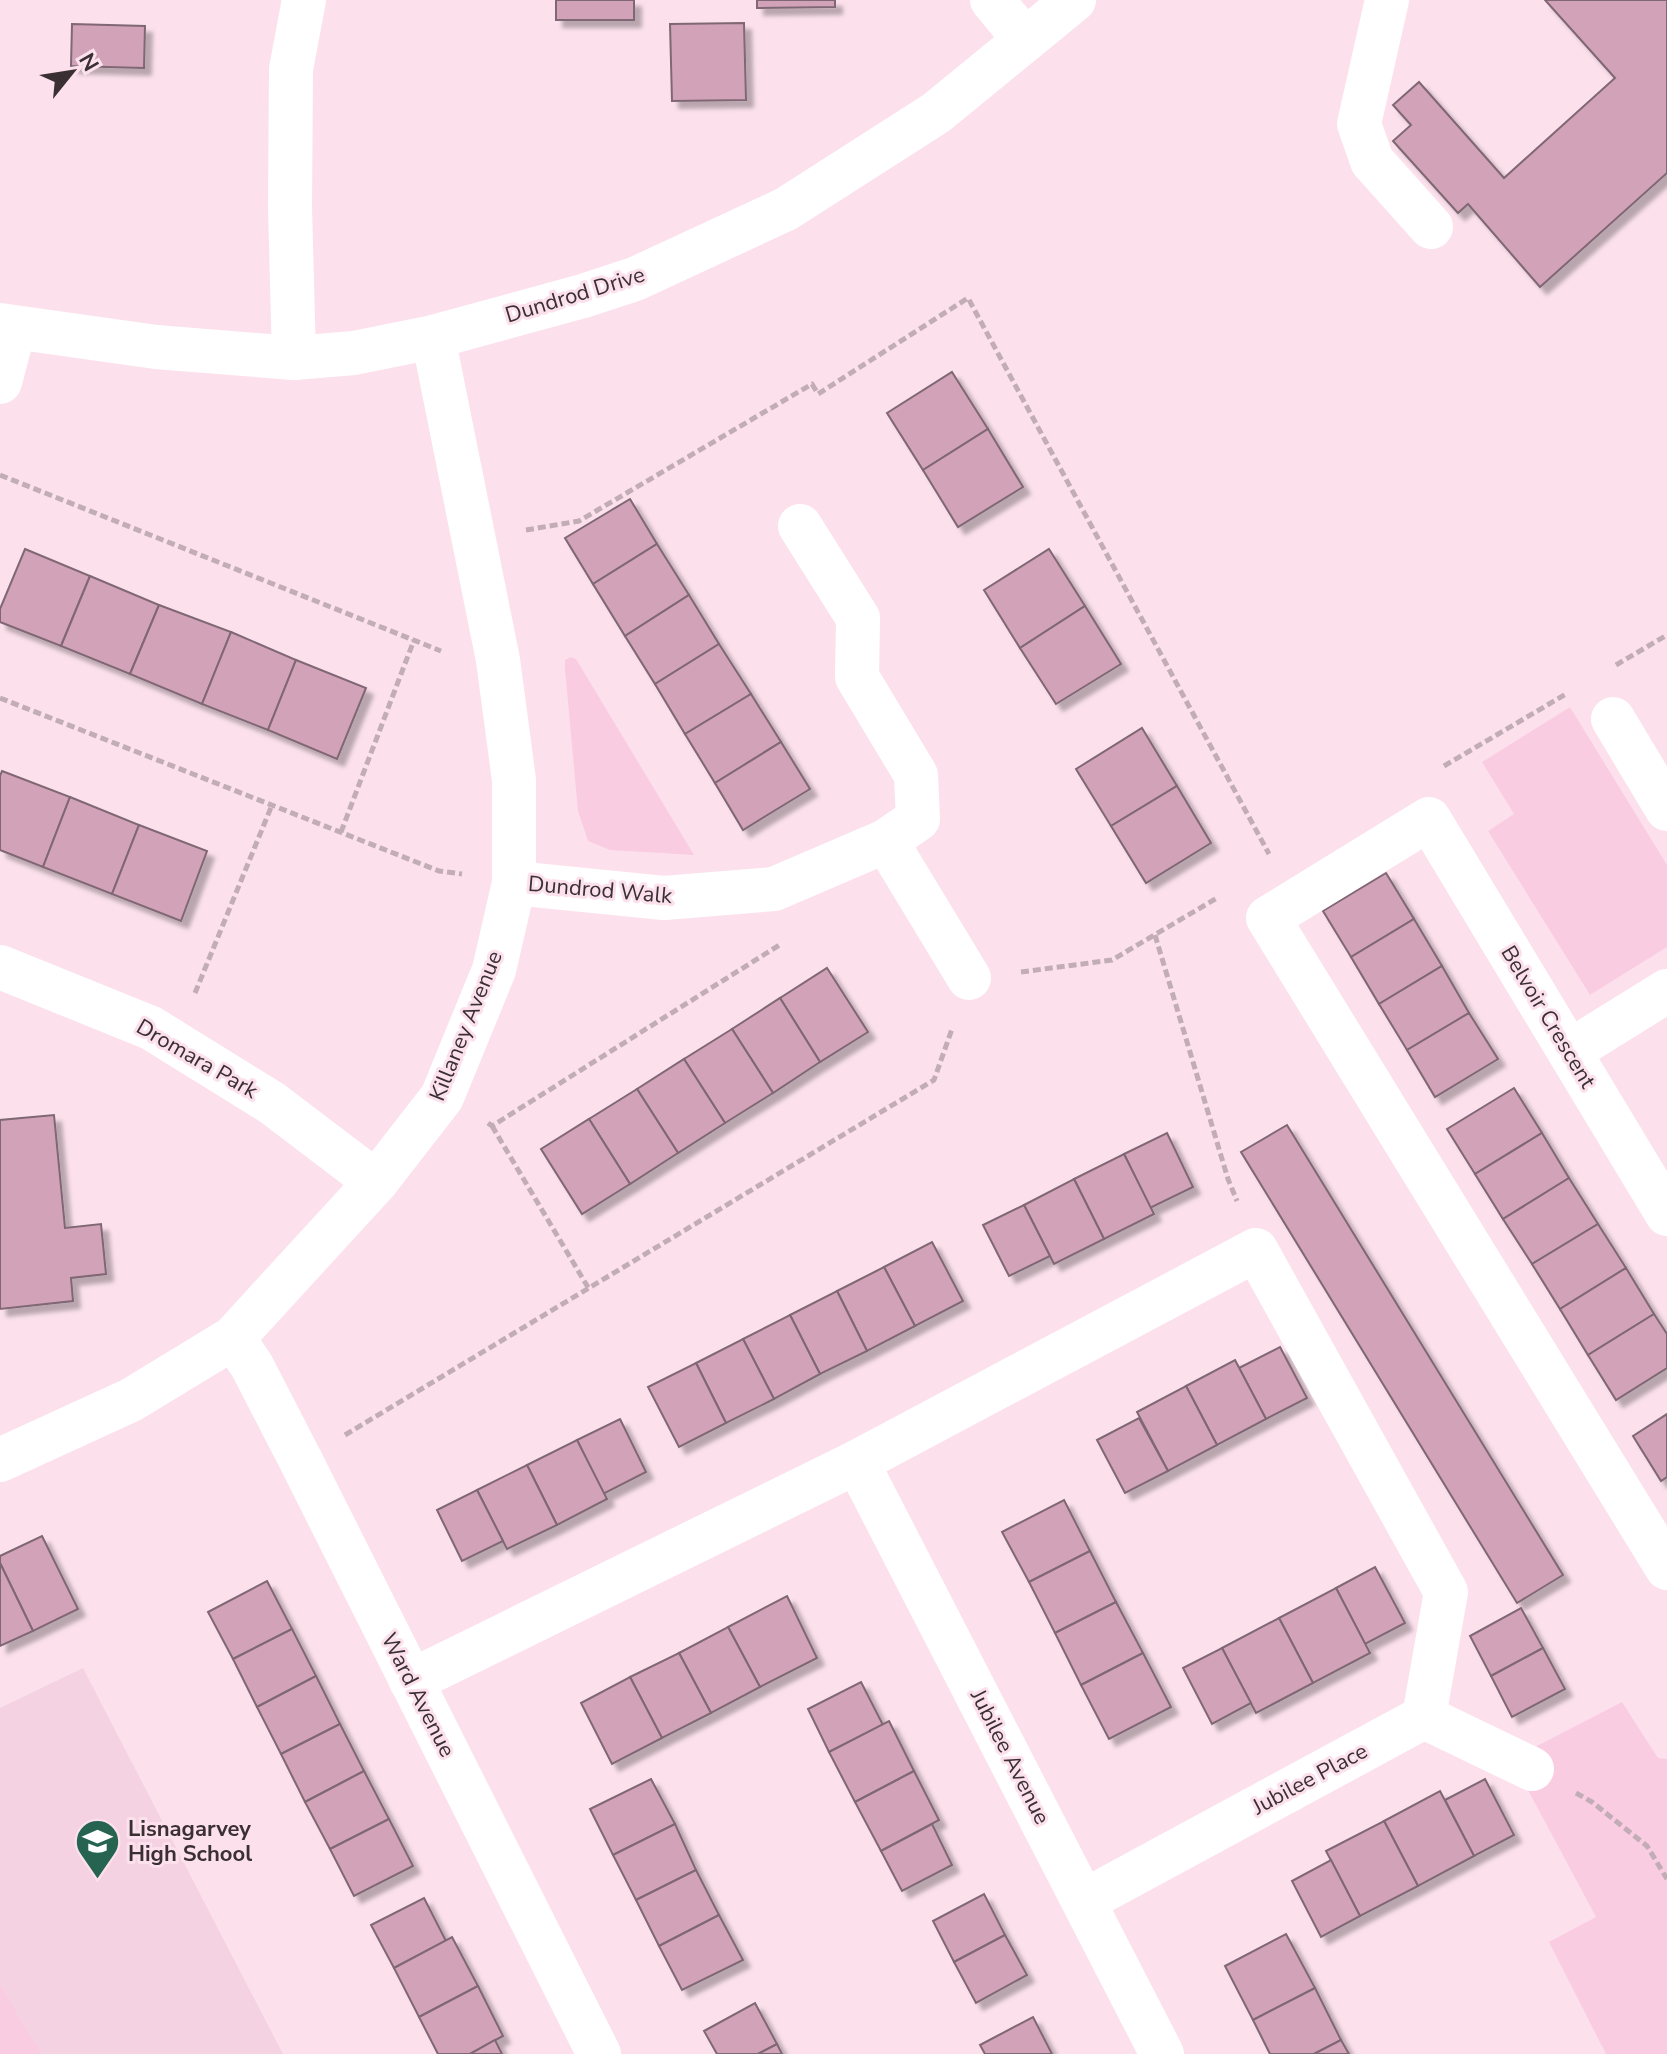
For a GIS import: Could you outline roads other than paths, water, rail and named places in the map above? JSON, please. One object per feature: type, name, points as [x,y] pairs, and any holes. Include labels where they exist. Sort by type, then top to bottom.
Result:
[{"type":"street","points":[[294,358],[290,207],[291,69],[304,0]]},
{"type":"street","points":[[992,0],[1025,40]]},
{"type":"street","name":"Dundrod Drive","points":[[7,327],[156,347],[294,358],[354,353],[433,337],[583,296],[635,279],[786,209],[936,113],[1074,0]]},
{"type":"street","points":[[1387,0],[1359,124],[1372,161],[1431,227]]},
{"type":"street","points":[[0,382],[7,327]]},
{"type":"street","name":"Killaney Avenue","points":[[0,1460],[131,1400],[233,1338],[376,1182],[442,1097],[494,970],[514,883],[514,780],[498,660],[433,337]]},
{"type":"street","name":"Dundrod Walk","points":[[514,883],[664,898],[774,889],[886,841],[918,819],[916,775],[857,677],[858,618],[800,526]]},
{"type":"street","points":[[1613,719],[1667,809]]},
{"type":"street","name":"Belvoir Crescent","points":[[1667,1214],[1429,819],[1268,918],[1667,1568]]},
{"type":"street","points":[[886,841],[969,978]]},
{"type":"street","name":"Dromara Park","points":[[0,967],[151,1028],[272,1103],[376,1182]]},
{"type":"street","points":[[1570,1051],[1667,991]]},
{"type":"street","points":[[411,1681],[857,1462],[1256,1250],[1446,1592],[1424,1717],[1532,1769]]},
{"type":"street","name":"Ward Avenue","points":[[233,1338],[252,1366],[301,1461],[599,2054]]},
{"type":"street","name":"Jubilee Avenue","points":[[857,1462],[1162,2054]]},
{"type":"street","name":"Jubilee Place","points":[[1084,1901],[1424,1717]]},
{"type":"place","name":"Lisnagarvey High School","points":[[97,1881]]}]
